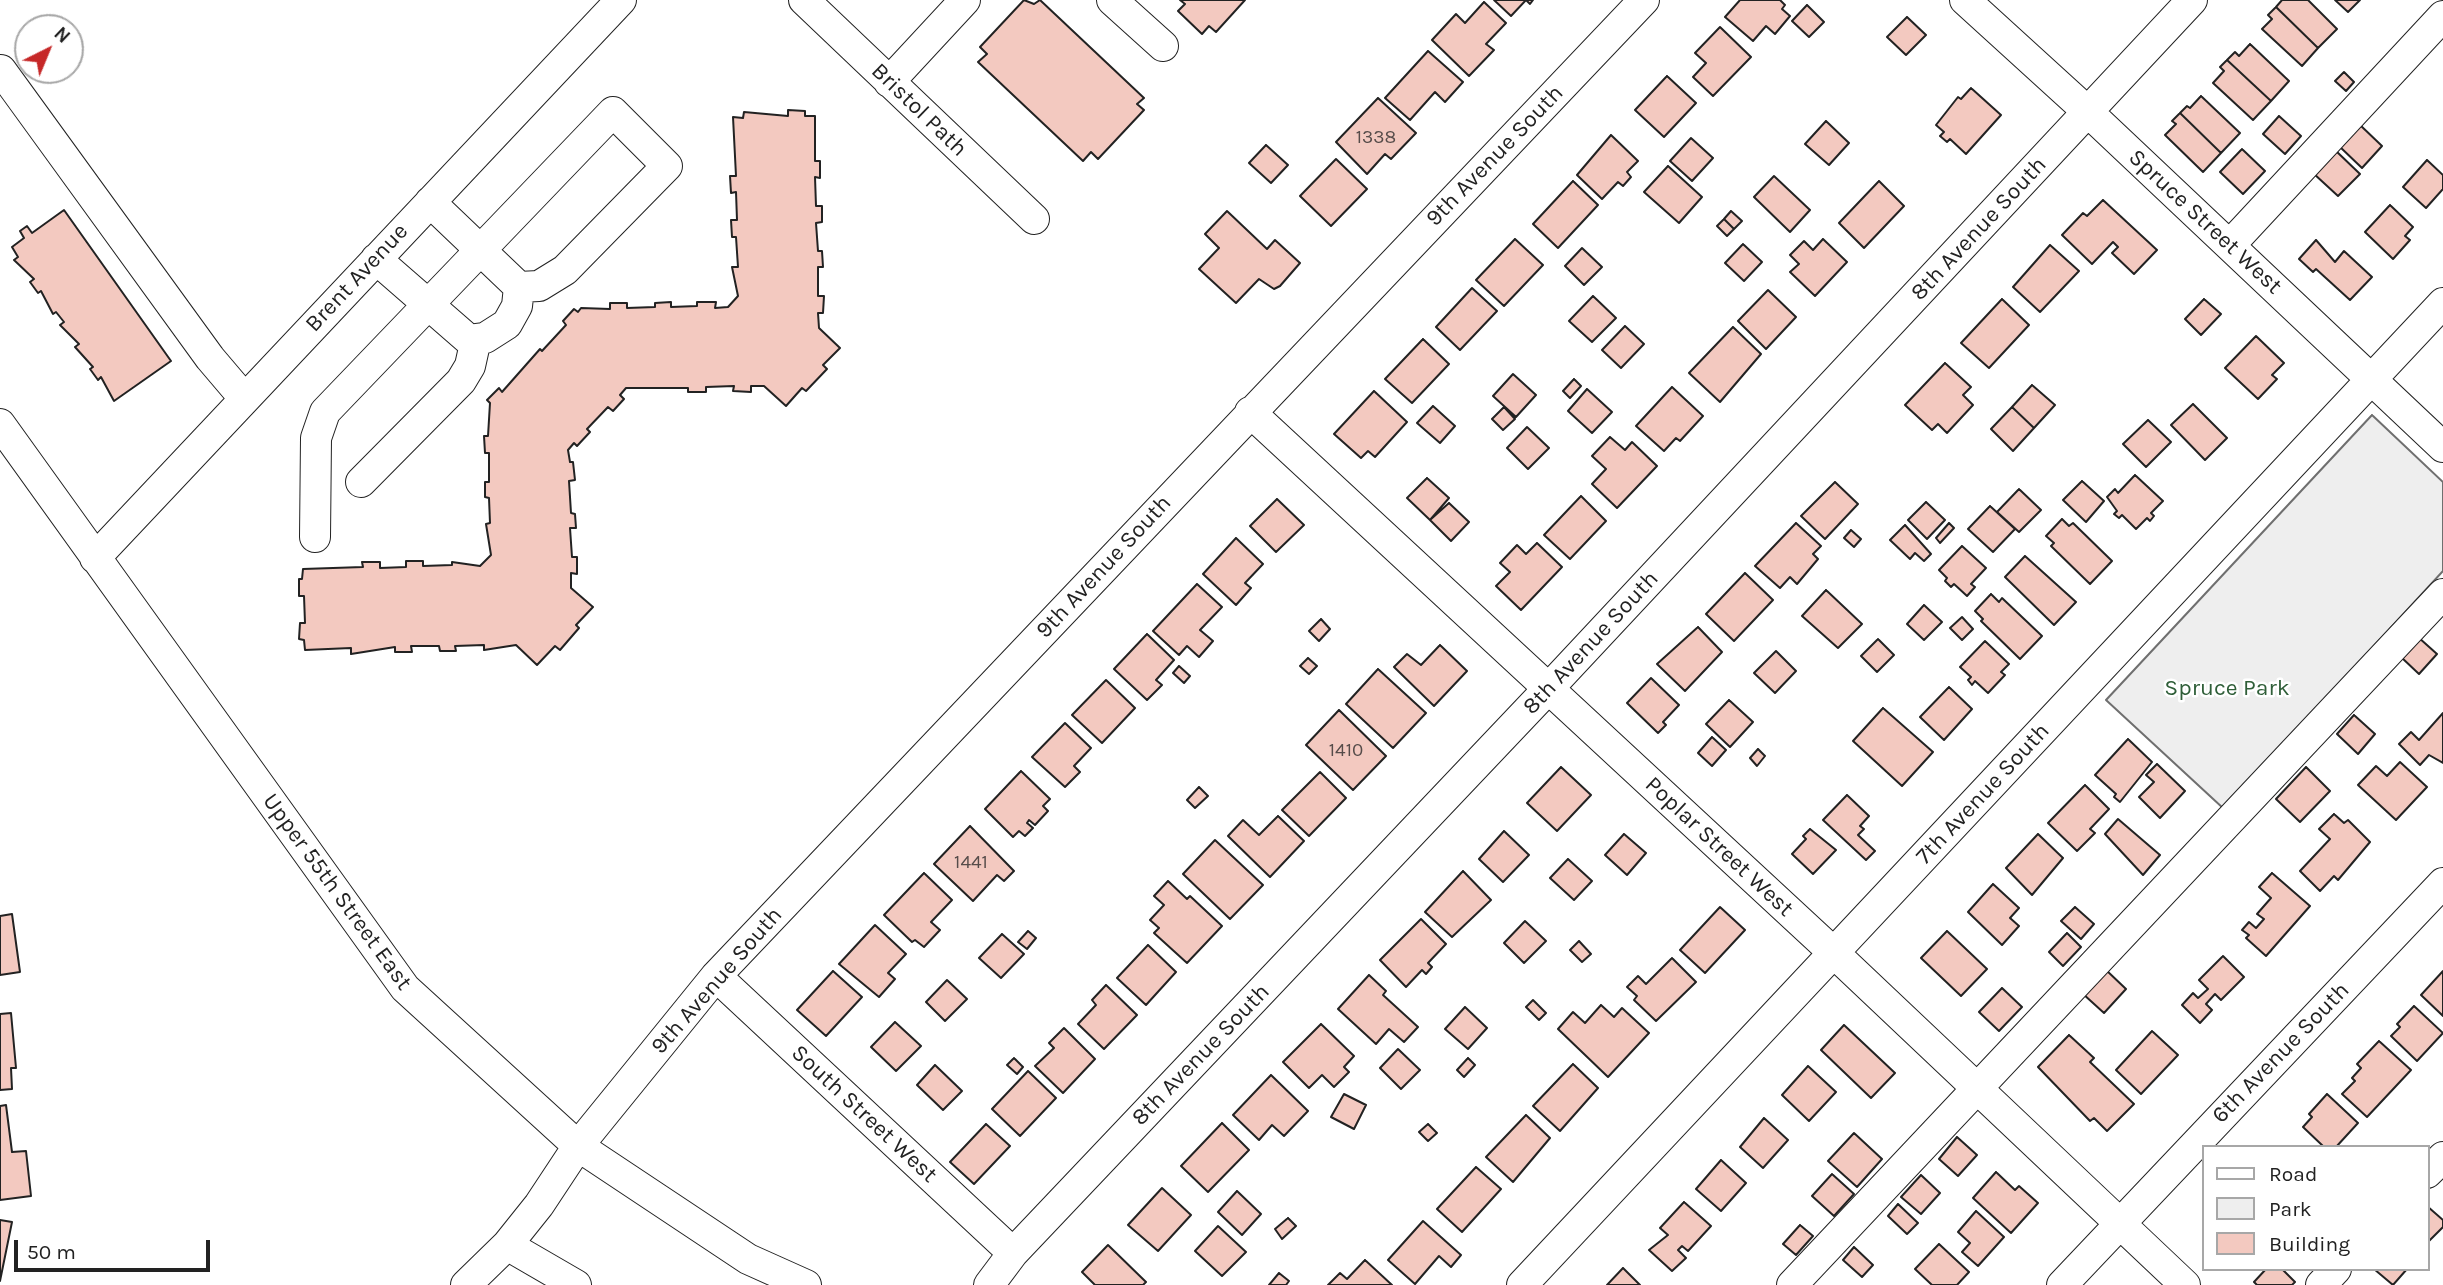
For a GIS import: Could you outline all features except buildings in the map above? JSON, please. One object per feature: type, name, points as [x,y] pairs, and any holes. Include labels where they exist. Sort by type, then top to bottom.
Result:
[{"type":"street","name":"Brent Avenue","points":[[95,558],[621,0]]},
{"type":"street","name":"Bristol Path","points":[[804,0],[1034,219]]},
{"type":"street","points":[[889,82],[965,0]]},
{"type":"street","points":[[1112,0],[1163,46]]},
{"type":"street","name":"9th Avenue South","points":[[467,1285],[507,1245],[539,1205],[578,1146],[716,976],[1644,0]]},
{"type":"street","name":"Spruce Street West","points":[[1965,0],[2088,112],[2443,447]]},
{"type":"street","name":"8th Avenue South","points":[[989,1285],[1013,1253],[1548,689],[2192,0]]},
{"type":"street","points":[[2230,245],[2443,16]]},
{"type":"street","points":[[1,70],[210,358],[244,398]]},
{"type":"street","points":[[315,537],[314,450],[325,412],[428,304],[480,250],[613,112],[667,166],[565,270],[539,286],[519,287],[480,250],[430,202]]},
{"type":"street","points":[[376,259],[469,340],[485,338],[507,324],[517,306],[519,287]]},
{"type":"street","name":"7th Avenue South","points":[[1521,1285],[2443,303]]},
{"type":"street","points":[[361,482],[461,381],[470,366],[477,339]]},
{"type":"street","name":"Poplar Street West","points":[[1250,412],[1834,953],[2185,1285]]},
{"type":"street","name":"Upper 55th Street East","points":[[0,424],[405,988],[578,1146],[748,1259],[806,1285]]},
{"type":"street","points":[[1792,1285],[2443,594]]},
{"type":"street","name":"6th Avenue South","points":[[2062,1285],[2443,883]]},
{"type":"street","name":"South Street West","points":[[716,976],[1013,1253]]},
{"type":"street","points":[[2429,1171],[2443,1157]]},
{"type":"street","points":[[507,1245],[576,1285]]},
{"type":"street","points":[[2321,1285],[2334,1271]]},
{"type":"green space","name":"Spruce Park","points":[[2372,415],[2443,482],[2443,571],[2224,809],[2106,700]]}]
